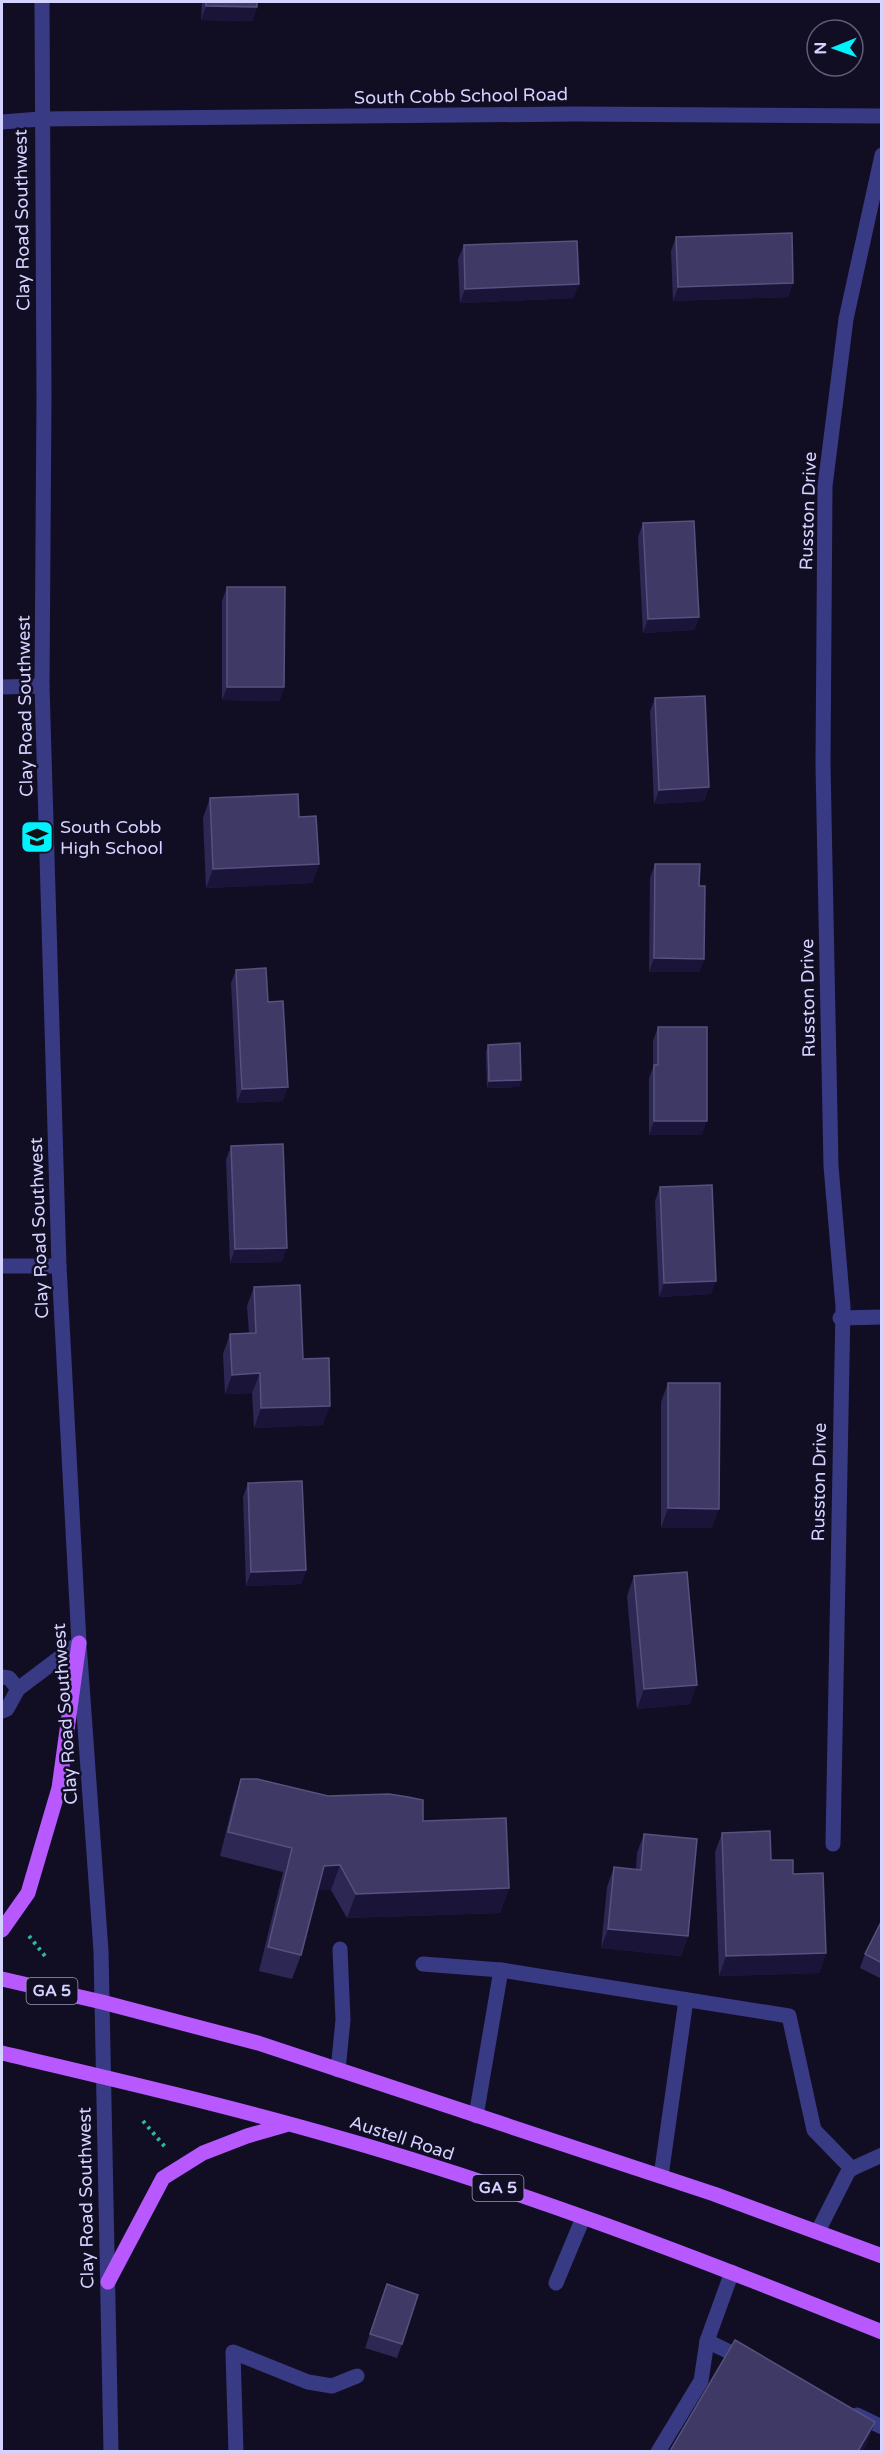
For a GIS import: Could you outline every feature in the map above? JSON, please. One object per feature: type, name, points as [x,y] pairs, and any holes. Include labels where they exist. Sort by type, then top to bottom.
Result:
[{"type":"main road","points":[[2,1930],[28,1893],[59,1788],[79,1643]]},
{"type":"main road","name":"GA 5","points":[[2,1979],[102,2002],[258,2043],[661,2176],[882,2256]]},
{"type":"main road","name":"Austell Road","points":[[2,2053],[103,2076],[288,2124],[528,2198],[732,2272],[882,2332]]},
{"type":"main road","points":[[108,2282],[163,2178],[203,2153],[247,2136],[288,2124]]},
{"type":"street","name":"Clay Road Southwest","points":[[42,2],[40,119],[44,397],[42,686],[59,1266],[79,1643],[102,2002],[111,2451]]},
{"type":"street","name":"South Cobb School Road","points":[[2,122],[40,119],[576,114],[882,116]]},
{"type":"street","name":"Russton Drive","points":[[833,1844],[840,1318],[843,1307],[831,1166],[823,765],[825,486],[846,319],[882,155]]},
{"type":"street","points":[[2,687],[42,686]]},
{"type":"street","points":[[2,1266],[59,1266]]},
{"type":"street","points":[[840,1318],[882,1317]]},
{"type":"street","points":[[2,1711],[8,1709],[18,1689],[79,1643]]},
{"type":"street","points":[[2,1677],[9,1678],[18,1689]]},
{"type":"street","points":[[338,2070],[343,2020],[340,1949]]},
{"type":"street","points":[[423,1964],[501,1970],[789,2016],[814,2130],[852,2169]]},
{"type":"street","points":[[477,2116],[501,1970]]},
{"type":"street","points":[[661,2176],[686,2000]]},
{"type":"street","points":[[818,2231],[831,2201],[852,2169],[882,2156]]},
{"type":"street","points":[[556,2283],[583,2218]]},
{"type":"street","points":[[658,2451],[701,2381],[708,2341],[732,2272]]},
{"type":"street","points":[[708,2341],[759,2367]]},
{"type":"street","points":[[236,2451],[233,2352],[308,2382],[332,2386],[357,2376]]},
{"type":"street","points":[[841,2407],[882,2427]]},
{"type":"path","points":[[29,1935],[45,1956]]},
{"type":"path","points":[[143,2121],[170,2152]]},
{"type":"building","points":[[206,2],[257,2],[257,7],[206,6]]},
{"type":"building","points":[[792,233],[793,283],[678,287],[676,237]]},
{"type":"building","points":[[577,241],[579,284],[465,289],[464,245]]},
{"type":"building","points":[[694,521],[699,617],[648,619],[643,523]]},
{"type":"building","points":[[227,587],[285,587],[284,687],[227,687]]},
{"type":"building","points":[[705,696],[709,787],[659,790],[655,698]]},
{"type":"building","points":[[298,794],[299,817],[316,816],[319,864],[213,869],[210,798]]},
{"type":"building","points":[[655,864],[700,864],[699,886],[705,886],[704,959],[654,958]]},
{"type":"building","points":[[266,968],[268,1002],[283,1001],[288,1087],[242,1089],[236,970]]},
{"type":"building","points":[[658,1027],[707,1027],[707,1121],[654,1121],[654,1065],[658,1065]]},
{"type":"building","points":[[520,1043],[521,1080],[489,1081],[488,1045]]},
{"type":"building","points":[[283,1144],[287,1248],[235,1249],[231,1146]]},
{"type":"building","points":[[712,1185],[716,1281],[664,1283],[660,1187]]},
{"type":"building","points":[[300,1285],[303,1359],[329,1358],[330,1406],[261,1408],[260,1373],[232,1375],[230,1334],[256,1333],[254,1287]]},
{"type":"building","points":[[668,1383],[720,1383],[719,1509],[668,1508]]},
{"type":"building","points":[[302,1481],[306,1570],[251,1572],[248,1483]]},
{"type":"building","points":[[687,1572],[697,1685],[644,1689],[634,1576]]},
{"type":"building","points":[[241,1779],[257,1779],[328,1796],[389,1794],[423,1800],[423,1821],[506,1818],[509,1888],[356,1894],[340,1865],[324,1866],[301,1955],[268,1947],[292,1848],[228,1832]]},
{"type":"building","points":[[770,1831],[771,1860],[793,1860],[793,1874],[823,1873],[826,1953],[726,1956],[722,1833]]},
{"type":"building","points":[[644,1834],[697,1839],[688,1936],[608,1929],[614,1867],[641,1870]]},
{"type":"building","points":[[882,1920],[882,1963],[865,1954]]},
{"type":"building","points":[[387,2284],[418,2295],[402,2344],[370,2334]]},
{"type":"building","points":[[735,2340],[875,2422],[858,2451],[670,2451]]},
{"type":"place","name":"South Cobb High School","points":[[37,837]]}]
